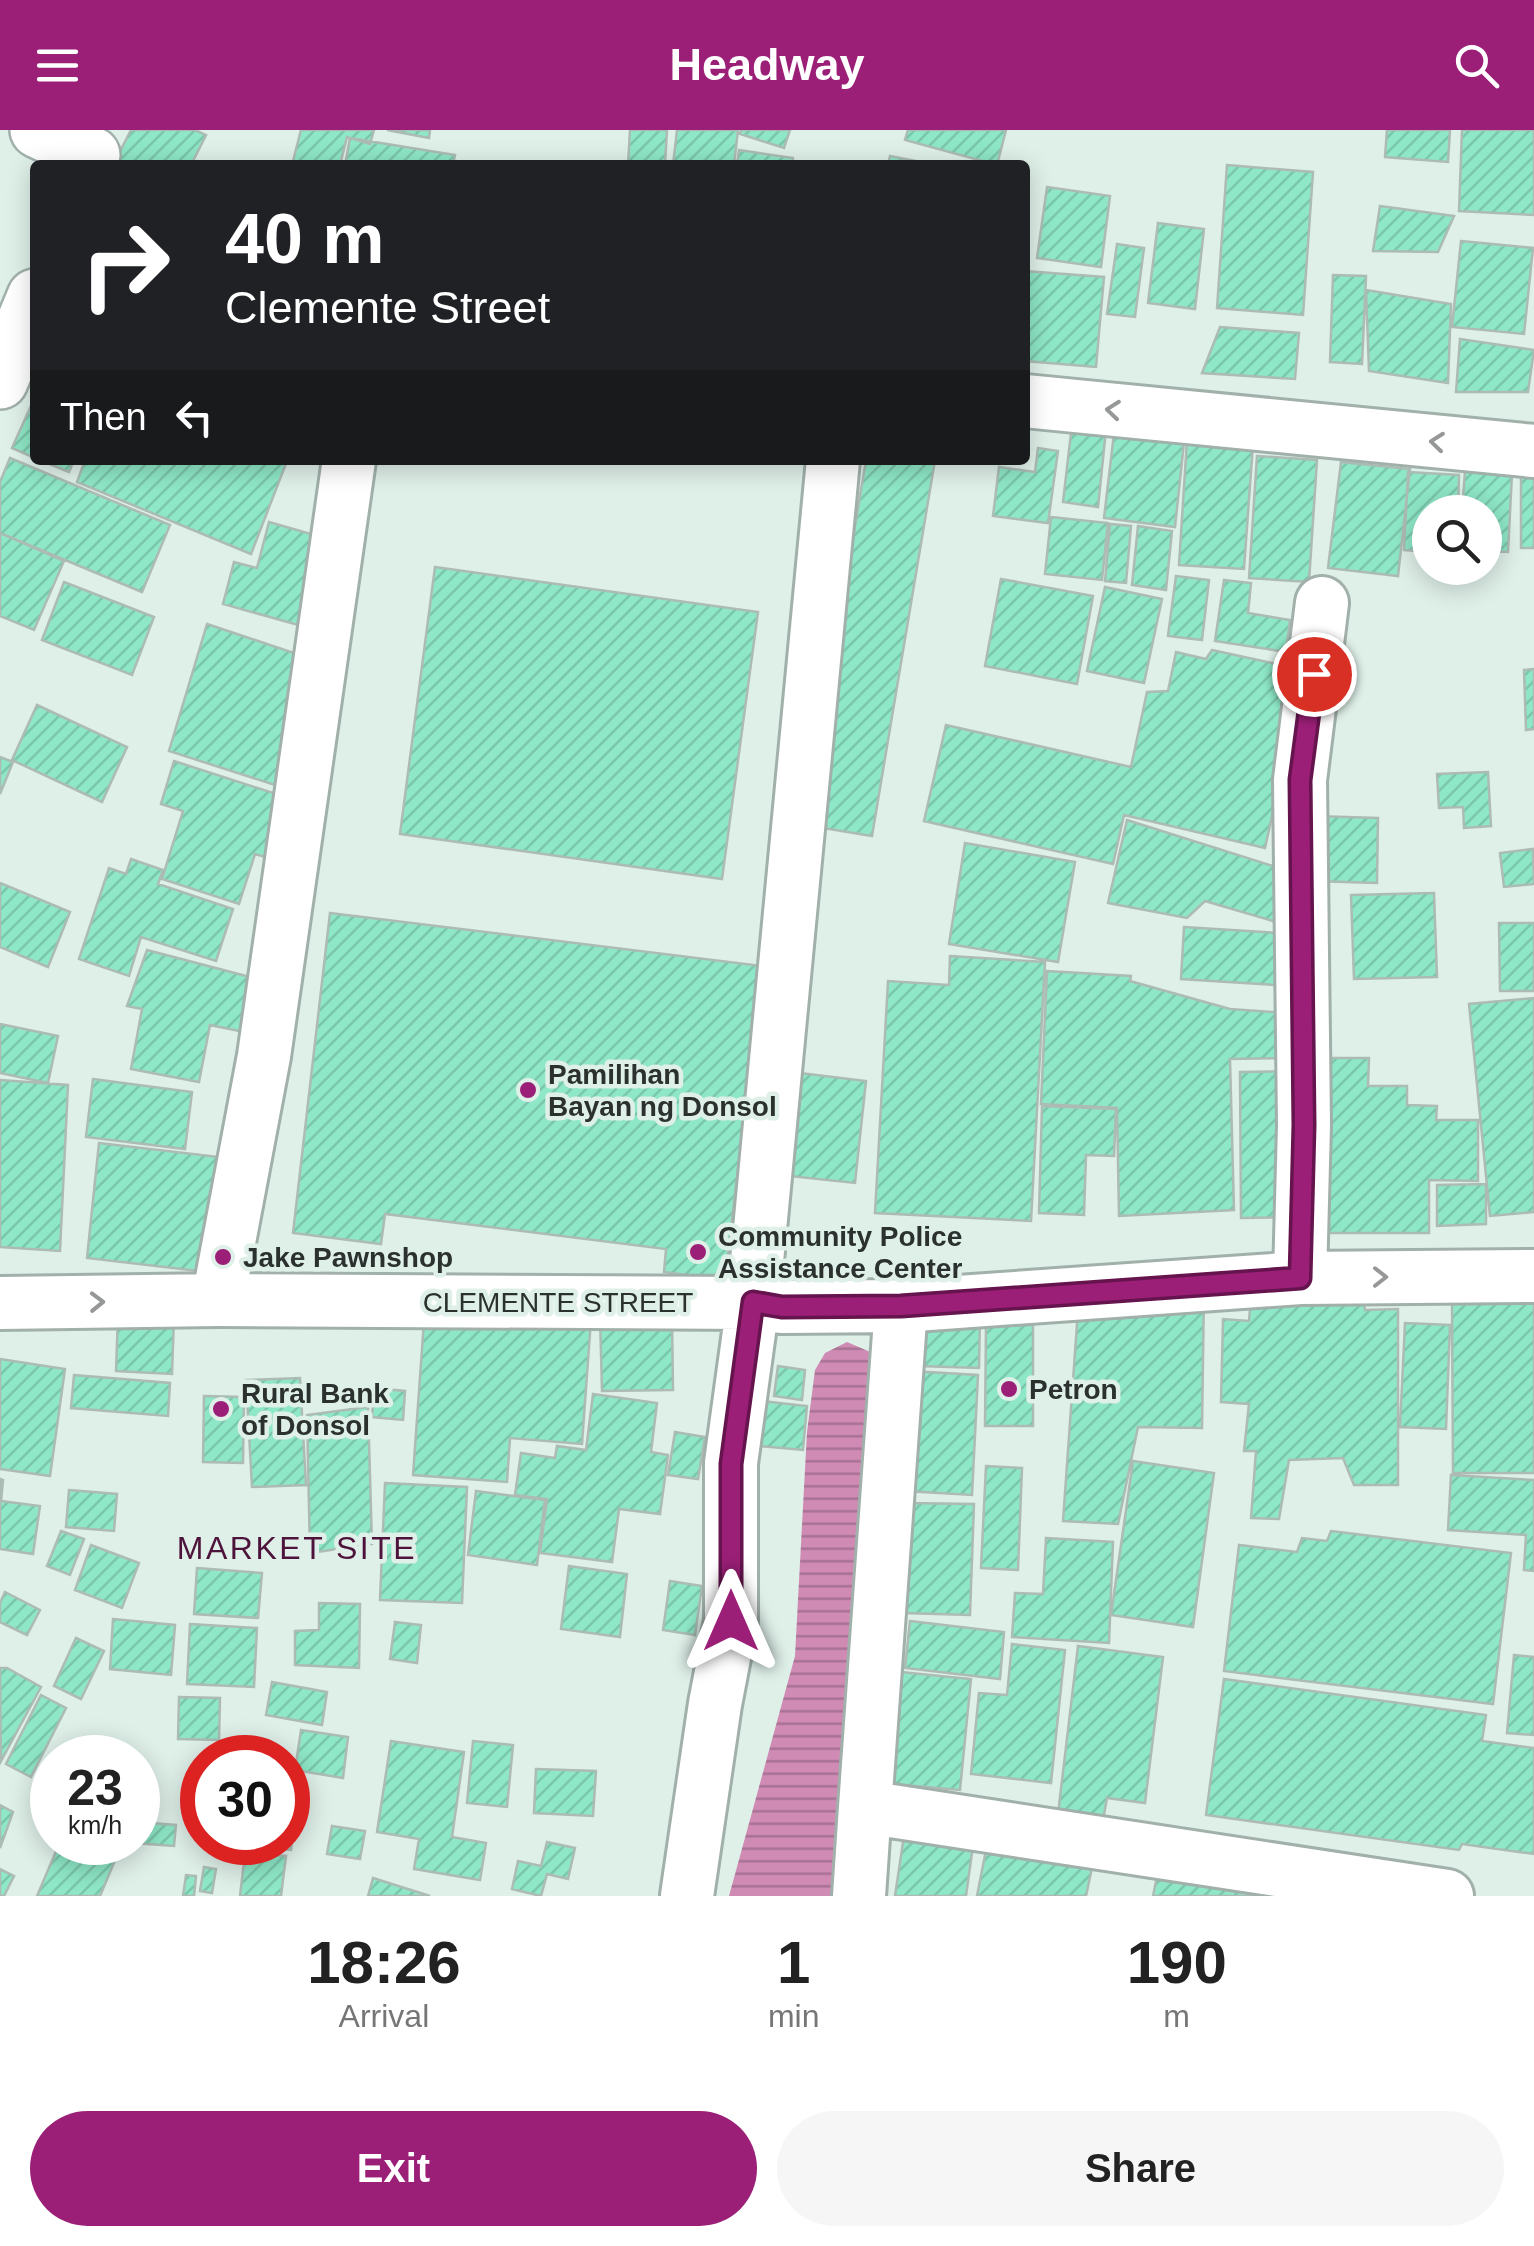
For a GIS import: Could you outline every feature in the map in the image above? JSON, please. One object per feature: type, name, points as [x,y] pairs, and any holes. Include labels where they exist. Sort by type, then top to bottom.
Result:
[{"type":"main road","points":[[38,130],[94,150]]},
{"type":"main road","points":[[0,381],[30,309]]},
{"type":"street","points":[[1044,403],[1534,451]]},
{"type":"street","points":[[218,1300],[264,1056],[349,465]]},
{"type":"street","points":[[686,1896],[731,1621],[731,1464],[768,1305],[833,465]]},
{"type":"street","points":[[1300,1278],[1304,1125],[1300,780],[1322,603]]},
{"type":"street","name":"CLEMENTE STREET","points":[[0,1303],[218,1300],[882,1306],[1300,1278],[1534,1276]]},
{"type":"street","points":[[859,1896],[882,1306]]},
{"type":"street","points":[[865,1807],[1446,1896]]},
{"type":"shaded area","points":[[847,1342],[875,1354],[843,1896],[729,1896],[795,1656],[807,1432],[815,1370],[825,1353]]},
{"type":"building","points":[[131,130],[195,130],[206,135],[194,160],[116,160]]},
{"type":"building","points":[[301,130],[374,130],[370,144],[347,137],[341,160],[293,160]]},
{"type":"building","points":[[387,130],[430,130],[429,138]]},
{"type":"building","points":[[630,130],[667,130],[665,160],[628,160]]},
{"type":"building","points":[[677,130],[738,130],[735,160],[674,160]]},
{"type":"building","points":[[741,130],[790,130],[784,148],[740,134]]},
{"type":"building","points":[[908,130],[1006,130],[998,160],[979,160],[905,140]]},
{"type":"building","points":[[1387,130],[1450,130],[1448,162],[1385,157]]},
{"type":"building","points":[[1462,130],[1534,130],[1534,215],[1459,211]]},
{"type":"building","points":[[350,138],[455,155],[454,160],[346,160]]},
{"type":"building","points":[[739,150],[793,158],[793,160],[738,160]]},
{"type":"building","points":[[1227,165],[1313,172],[1303,315],[1217,308]]},
{"type":"building","points":[[1047,187],[1110,196],[1101,267],[1037,258]]},
{"type":"building","points":[[1380,206],[1454,216],[1438,252],[1373,251]]},
{"type":"building","points":[[1158,223],[1204,229],[1195,309],[1148,303]]},
{"type":"building","points":[[1461,241],[1533,248],[1524,334],[1452,327]]},
{"type":"building","points":[[1117,244],[1144,248],[1135,317],[1107,314]]},
{"type":"building","points":[[1030,271],[1104,277],[1096,367],[1030,361]]},
{"type":"building","points":[[1333,275],[1366,276],[1362,364],[1330,362]]},
{"type":"building","points":[[1366,290],[1451,304],[1448,383],[1369,371]]},
{"type":"building","points":[[1220,327],[1299,333],[1295,379],[1202,373]]},
{"type":"building","points":[[1460,339],[1534,350],[1528,392],[1456,392]]},
{"type":"building","points":[[30,408],[30,456],[12,448]]},
{"type":"building","points":[[1073,416],[1107,420],[1098,507],[1063,502]]},
{"type":"building","points":[[1115,425],[1185,433],[1175,527],[1104,518]]},
{"type":"building","points":[[1187,440],[1253,444],[1244,569],[1179,565]]},
{"type":"building","points":[[1038,448],[1058,451],[1048,523],[993,516],[999,467],[1035,472]]},
{"type":"building","points":[[1257,456],[1317,460],[1309,582],[1249,578]]},
{"type":"building","points":[[10,458],[170,525],[142,592],[0,533],[0,482]]},
{"type":"building","points":[[1341,462],[1410,469],[1398,576],[1328,568]]},
{"type":"building","points":[[52,465],[72,465],[69,472]]},
{"type":"building","points":[[83,465],[285,465],[251,554],[77,482]]},
{"type":"building","points":[[865,465],[934,465],[872,836],[805,825]]},
{"type":"building","points":[[1465,471],[1512,474],[1508,552],[1502,552],[1502,495],[1463,495]]},
{"type":"building","points":[[1521,471],[1534,471],[1534,548],[1521,548]]},
{"type":"building","points":[[1408,472],[1459,475],[1458,495],[1412,495],[1412,551],[1404,550]]},
{"type":"building","points":[[1051,517],[1108,523],[1102,580],[1045,574]]},
{"type":"building","points":[[269,522],[332,540],[309,628],[223,604],[234,562],[257,568]]},
{"type":"building","points":[[1110,524],[1131,526],[1126,583],[1105,581]]},
{"type":"building","points":[[1138,526],[1172,531],[1166,590],[1132,585]]},
{"type":"building","points":[[0,533],[64,561],[34,630],[0,616]]},
{"type":"building","points":[[435,567],[758,612],[722,879],[400,834]]},
{"type":"building","points":[[1176,576],[1209,580],[1202,640],[1168,636]]},
{"type":"building","points":[[1001,579],[1093,596],[1077,684],[985,666]]},
{"type":"building","points":[[1224,580],[1251,583],[1248,613],[1290,620],[1286,652],[1215,641]]},
{"type":"building","points":[[64,582],[154,617],[132,675],[42,640]]},
{"type":"building","points":[[1105,587],[1162,599],[1144,683],[1087,671]]},
{"type":"building","points":[[207,624],[309,658],[297,792],[169,751]]},
{"type":"building","points":[[1212,650],[1304,670],[1265,848],[1124,815],[1113,864],[924,821],[946,725],[1131,767],[1147,692],[1168,691],[1176,652],[1206,659]]},
{"type":"building","points":[[1534,669],[1534,729],[1526,730],[1524,670]]},
{"type":"building","points":[[37,705],[127,747],[102,802],[12,760]]},
{"type":"building","points":[[0,757],[13,762],[0,794]]},
{"type":"building","points":[[174,761],[298,801],[279,861],[255,854],[239,904],[162,879],[183,811],[161,804]]},
{"type":"building","points":[[1488,772],[1491,826],[1464,828],[1463,807],[1439,808],[1437,774]]},
{"type":"building","points":[[1314,816],[1378,818],[1377,883],[1313,881]]},
{"type":"building","points":[[1127,820],[1279,868],[1283,924],[1205,901],[1187,918],[1108,903]]},
{"type":"building","points":[[965,843],[1075,862],[1058,962],[949,944]]},
{"type":"building","points":[[1533,849],[1534,884],[1504,887],[1500,853]]},
{"type":"building","points":[[131,859],[163,870],[158,884],[233,909],[216,961],[141,937],[129,976],[79,959],[109,868],[126,874]]},
{"type":"building","points":[[0,883],[70,912],[48,967],[0,947]]},
{"type":"building","points":[[1434,893],[1437,977],[1354,979],[1351,895]]},
{"type":"building","name":"Pamilihan Bayan ng Donsol","points":[[330,913],[762,966],[725,1280],[664,1272],[666,1249],[385,1214],[381,1244],[293,1233]]},
{"type":"building","points":[[1499,923],[1534,923],[1534,991],[1500,991]]},
{"type":"building","points":[[1184,927],[1278,933],[1275,985],[1181,979]]},
{"type":"building","points":[[147,950],[250,977],[244,1032],[210,1025],[199,1082],[131,1069],[142,1009],[127,1006]]},
{"type":"building","points":[[950,956],[1045,962],[1031,1221],[875,1213],[888,981],[949,985]]},
{"type":"building","points":[[1047,971],[1131,976],[1130,981],[1230,1009],[1287,1013],[1290,1058],[1230,1059],[1234,1210],[1119,1216],[1117,1108],[1041,1104]]},
{"type":"building","points":[[1534,998],[1534,1212],[1490,1216],[1469,1004]]},
{"type":"building","points":[[0,1024],[58,1036],[48,1083],[0,1073]]},
{"type":"building","points":[[1329,1058],[1369,1058],[1368,1086],[1407,1086],[1407,1105],[1437,1106],[1436,1120],[1478,1120],[1478,1181],[1429,1180],[1429,1233],[1329,1233]]},
{"type":"building","points":[[1297,1071],[1299,1217],[1241,1218],[1240,1072]]},
{"type":"building","points":[[800,1073],[866,1081],[855,1183],[789,1176]]},
{"type":"building","points":[[93,1079],[192,1092],[185,1149],[86,1137]]},
{"type":"building","points":[[0,1080],[68,1085],[60,1251],[0,1247]]},
{"type":"building","points":[[1042,1106],[1116,1109],[1114,1156],[1086,1155],[1084,1215],[1039,1213]]},
{"type":"building","points":[[99,1143],[219,1157],[207,1272],[87,1258]]},
{"type":"building","points":[[1486,1184],[1486,1224],[1437,1226],[1437,1185]]},
{"type":"building","points":[[1204,1289],[1202,1428],[1138,1427],[1118,1524],[1063,1521],[1079,1296]]},
{"type":"building","points":[[1251,1297],[1363,1297],[1365,1310],[1398,1309],[1398,1485],[1354,1485],[1343,1458],[1289,1460],[1279,1519],[1251,1518],[1256,1451],[1244,1451],[1249,1404],[1221,1402],[1223,1319],[1249,1321]]},
{"type":"building","points":[[1452,1303],[1534,1303],[1534,1473],[1453,1473]]},
{"type":"building","points":[[425,1307],[591,1319],[582,1444],[510,1438],[507,1482],[413,1475]]},
{"type":"building","points":[[118,1314],[174,1316],[172,1374],[116,1371]]},
{"type":"building","points":[[921,1314],[980,1316],[979,1368],[919,1366]]},
{"type":"building","points":[[600,1316],[672,1316],[673,1390],[602,1391]]},
{"type":"building","points":[[1405,1323],[1450,1325],[1446,1429],[1400,1427]]},
{"type":"building","points":[[986,1325],[1033,1325],[1033,1426],[985,1426]]},
{"type":"building","points":[[0,1359],[65,1369],[50,1476],[0,1469]]},
{"type":"building","points":[[778,1366],[805,1370],[802,1400],[774,1396]]},
{"type":"building","points":[[911,1371],[978,1375],[972,1495],[906,1491]]},
{"type":"building","points":[[74,1375],[170,1383],[168,1416],[71,1408]]},
{"type":"building","points":[[300,1378],[306,1485],[252,1487],[246,1380]]},
{"type":"building","points":[[374,1388],[405,1391],[403,1420],[372,1417]]},
{"type":"building","points":[[593,1394],[657,1403],[651,1452],[668,1455],[660,1514],[619,1509],[612,1562],[540,1553],[547,1499],[515,1495],[521,1453],[555,1458],[557,1446],[586,1450]]},
{"type":"building","points":[[204,1396],[244,1397],[243,1463],[203,1462]]},
{"type":"building","points":[[762,1401],[807,1406],[803,1450],[758,1446]]},
{"type":"building","points":[[368,1407],[372,1544],[310,1553],[307,1415]]},
{"type":"building","points":[[675,1432],[705,1437],[698,1479],[668,1475]]},
{"type":"building","points":[[1133,1461],[1214,1473],[1193,1627],[1111,1615]]},
{"type":"building","points":[[986,1466],[1022,1468],[1018,1570],[981,1568]]},
{"type":"building","points":[[1451,1475],[1534,1480],[1534,1571],[1524,1570],[1526,1535],[1448,1530]]},
{"type":"building","points":[[0,1479],[1,1501],[40,1506],[33,1554],[0,1549]]},
{"type":"building","points":[[385,1483],[467,1487],[462,1603],[380,1600]]},
{"type":"building","points":[[69,1490],[117,1494],[114,1531],[66,1527]]},
{"type":"building","points":[[476,1491],[545,1500],[537,1565],[468,1555]]},
{"type":"building","points":[[907,1503],[974,1504],[970,1615],[903,1613]]},
{"type":"building","points":[[61,1531],[84,1539],[70,1575],[47,1566]]},
{"type":"building","points":[[1331,1531],[1511,1553],[1493,1704],[1224,1671],[1239,1545],[1297,1552],[1302,1538],[1327,1541]]},
{"type":"building","points":[[1046,1538],[1113,1542],[1109,1643],[1012,1637],[1015,1593],[1043,1594]]},
{"type":"building","points":[[91,1545],[139,1563],[122,1608],[75,1590]]},
{"type":"building","points":[[569,1566],[627,1574],[620,1637],[561,1629]]},
{"type":"building","points":[[197,1568],[262,1573],[258,1618],[194,1614]]},
{"type":"building","points":[[670,1581],[702,1586],[695,1635],[663,1630]]},
{"type":"building","points":[[5,1592],[40,1610],[27,1635],[0,1622],[0,1603]]},
{"type":"building","points":[[319,1603],[360,1604],[359,1668],[295,1665],[295,1631],[319,1630]]},
{"type":"building","points":[[113,1619],[175,1625],[171,1675],[110,1669]]},
{"type":"building","points":[[910,1621],[1004,1632],[1000,1679],[905,1668]]},
{"type":"building","points":[[395,1622],[421,1625],[417,1663],[390,1659]]},
{"type":"building","points":[[190,1624],[257,1628],[254,1687],[187,1684]]},
{"type":"building","points":[[76,1638],[104,1651],[81,1699],[54,1686]]},
{"type":"building","points":[[1012,1644],[1065,1650],[1051,1783],[971,1774],[979,1693],[1007,1695]]},
{"type":"building","points":[[1078,1646],[1163,1657],[1145,1803],[1107,1798],[1103,1820],[1058,1814]]},
{"type":"building","points":[[1514,1655],[1534,1657],[1534,1735],[1507,1733]]},
{"type":"building","points":[[0,1668],[41,1687],[1,1761]]},
{"type":"building","points":[[901,1672],[971,1679],[960,1790],[891,1784]]},
{"type":"building","points":[[1224,1679],[1486,1715],[1482,1741],[1534,1748],[1534,1854],[1462,1844],[1459,1850],[1206,1815]]},
{"type":"building","points":[[272,1682],[327,1692],[322,1725],[266,1715]]},
{"type":"building","points":[[41,1695],[66,1708],[52,1735],[30,1735],[30,1776],[6,1764]]},
{"type":"building","points":[[179,1697],[220,1698],[219,1735],[180,1735],[178,1739]]},
{"type":"building","points":[[301,1730],[348,1737],[343,1778],[310,1772],[310,1735],[300,1735]]},
{"type":"building","points":[[391,1741],[464,1752],[452,1837],[486,1843],[480,1880],[414,1869],[419,1839],[377,1832]]},
{"type":"building","points":[[473,1741],[513,1745],[507,1807],[467,1803]]},
{"type":"building","points":[[536,1769],[596,1771],[593,1816],[534,1813]]},
{"type":"building","points":[[0,1805],[13,1812],[0,1848]]},
{"type":"building","points":[[160,1824],[176,1825],[174,1846],[160,1845]]},
{"type":"building","points":[[332,1826],[365,1831],[360,1859],[327,1854]]},
{"type":"building","points":[[905,1829],[974,1838],[966,1896],[895,1896]]},
{"type":"building","points":[[988,1840],[1093,1863],[1086,1896],[977,1896]]},
{"type":"building","points":[[547,1842],[575,1848],[568,1879],[547,1874],[541,1896],[512,1889],[518,1861],[541,1866]]},
{"type":"building","points":[[50,1865],[113,1865],[100,1896],[37,1896]]},
{"type":"building","points":[[244,1865],[285,1865],[281,1896],[240,1896]]},
{"type":"building","points":[[204,1867],[216,1869],[212,1893],[200,1891]]},
{"type":"building","points":[[1159,1867],[1263,1892],[1262,1896],[1153,1896]]},
{"type":"building","points":[[0,1869],[14,1876],[4,1896],[0,1896]]},
{"type":"building","points":[[186,1875],[196,1876],[194,1896],[183,1896]]},
{"type":"building","points":[[373,1878],[430,1896],[368,1896]]},
{"type":"place","name":"Pamilihan Bayan ng Donsol","points":[[528,1090]]},
{"type":"place","name":"Community Police Assistance Center","points":[[698,1252]]},
{"type":"place","name":"Jake Pawnshop","points":[[223,1257]]},
{"type":"place","name":"Petron","points":[[1009,1389]]},
{"type":"place","name":"Rural Bank of Donsol","points":[[221,1409]]},
{"type":"district","name":"MARKET SITE","points":[[297,1548]]},
{"type":"route","points":[[731,1621],[731,1464],[753,1302],[782,1307],[901,1306],[1300,1278],[1304,1125],[1300,780],[1314,674]]}]
